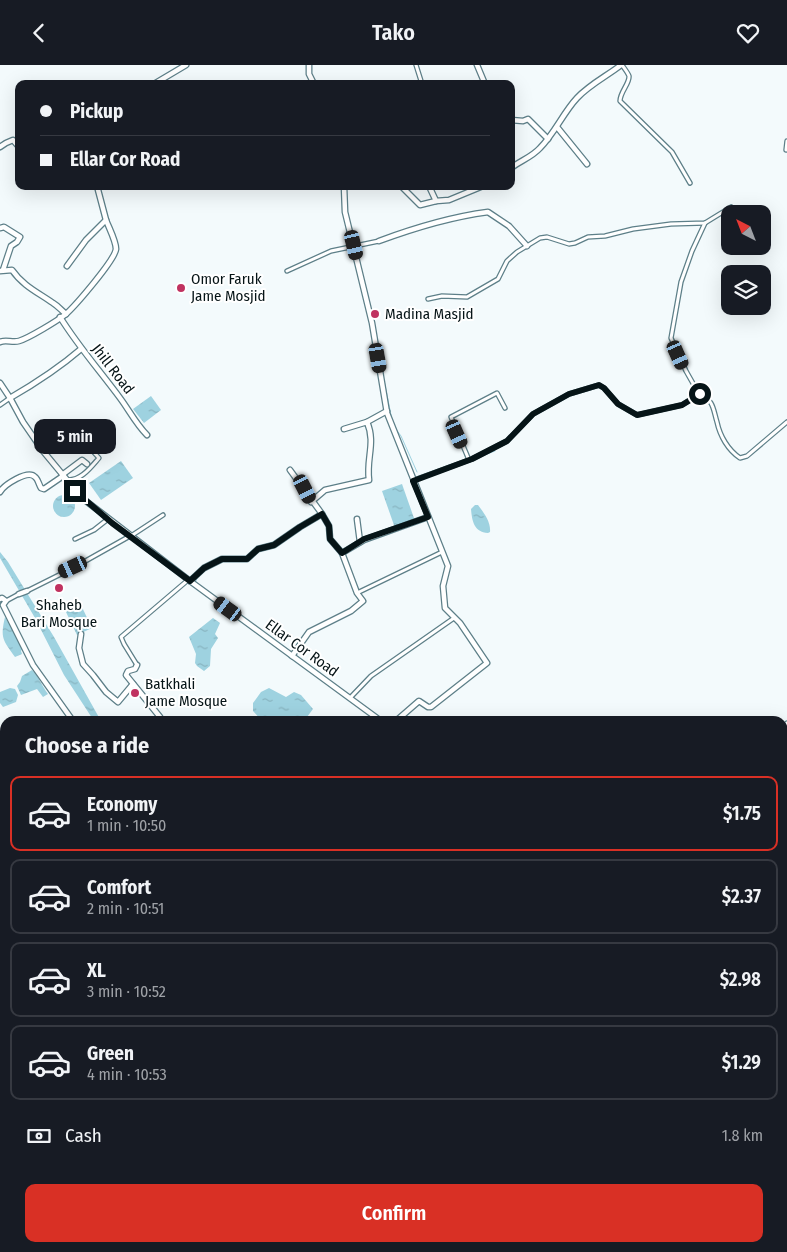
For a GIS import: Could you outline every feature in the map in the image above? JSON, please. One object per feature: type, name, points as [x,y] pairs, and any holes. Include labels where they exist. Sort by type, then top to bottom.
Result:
[{"type":"street","points":[[161,80],[186,65]]},
{"type":"street","points":[[309,65],[312,80]]},
{"type":"street","points":[[416,65],[421,80]]},
{"type":"street","points":[[477,65],[483,80]]},
{"type":"street","points":[[515,165],[538,150],[557,127],[568,108],[579,96],[603,76],[622,65],[629,76],[629,80],[620,97],[620,101],[672,152],[690,183]]},
{"type":"street","points":[[515,120],[528,119],[548,139]]},
{"type":"street","points":[[557,127],[587,164]]},
{"type":"street","points":[[0,147],[13,141],[15,143]]},
{"type":"street","points":[[786,150],[787,141]]},
{"type":"street","points":[[0,342],[4,340],[18,342],[66,314],[100,277],[114,255],[116,248],[98,190]]},
{"type":"street","points":[[344,190],[345,212],[372,323],[387,411],[448,566],[443,586],[445,608],[460,623],[487,663],[430,707],[419,701],[402,716]]},
{"type":"street","points":[[405,190],[420,205],[449,200],[473,190]]},
{"type":"street","points":[[431,190],[436,201]]},
{"type":"street","points":[[287,271],[331,251],[379,241],[432,223],[488,212],[509,226],[527,245]]},
{"type":"street","points":[[428,299],[442,296],[467,297],[498,279],[507,261],[527,245],[540,238],[547,237],[569,244],[588,237],[605,236],[632,229],[670,224],[705,223],[721,214]]},
{"type":"street","points":[[67,266],[86,240],[106,220]]},
{"type":"street","points":[[705,223],[681,282],[671,338],[686,371],[700,394],[706,397],[714,407],[717,423],[724,440],[734,454],[740,458],[747,456],[787,422]]},
{"type":"street","points":[[0,228],[8,228],[20,237],[11,246],[1,271],[12,270],[17,278],[28,288],[53,302],[66,314]]},
{"type":"street","points":[[13,270],[30,287]]},
{"type":"street","name":"Jhill Road","points":[[60,317],[131,413],[139,427],[147,435]]},
{"type":"street","points":[[0,405],[42,379],[82,349]]},
{"type":"street","name":"Ellar Cor Road","points":[[0,383],[23,422],[63,477],[82,498],[130,536],[373,716]]},
{"type":"street","points":[[413,481],[469,460],[507,441],[533,414],[569,394],[583,389],[599,385],[618,404],[637,415],[682,405],[700,394]]},
{"type":"street","points":[[469,460],[451,417],[497,393],[505,408]]},
{"type":"street","points":[[344,429],[367,422],[387,411]]},
{"type":"street","points":[[311,501],[325,490],[369,480],[368,470],[372,447],[371,431],[367,422]]},
{"type":"street","points":[[63,477],[72,481],[86,472],[98,458],[79,433]]},
{"type":"street","points":[[0,492],[9,483],[26,474],[36,477],[41,488],[44,489],[63,477],[82,460],[87,464]]},
{"type":"street","points":[[290,470],[329,526],[330,539],[342,553],[357,593],[363,601],[360,605],[310,632],[292,656]]},
{"type":"street","points":[[159,716],[126,675],[128,671],[135,669],[137,665],[124,644],[122,637],[204,568],[222,559],[247,559],[258,549],[274,545],[322,514]]},
{"type":"street","points":[[69,716],[32,665],[3,605],[6,601],[130,536],[163,515]]},
{"type":"street","points":[[342,553],[360,542],[428,517]]},
{"type":"street","points":[[75,539],[108,519]]},
{"type":"street","points":[[357,519],[360,542]]},
{"type":"street","points":[[357,593],[443,552]]},
{"type":"street","points":[[0,599],[2,598],[6,601]]},
{"type":"street","points":[[349,698],[371,676],[454,618]]},
{"type":"street","points":[[81,634],[79,648],[82,664],[94,675],[106,692],[118,702],[133,684]]},
{"type":"water","points":[[151,396],[161,410],[144,423],[133,409]]},
{"type":"water","points":[[121,461],[133,478],[101,500],[89,483]]},
{"type":"water","points":[[402,484],[415,521],[395,528],[382,491]]},
{"type":"water","points":[[64,495],[72,498],[75,506],[72,514],[64,517],[56,514],[53,506],[56,498]]},
{"type":"water","points":[[478,505],[487,518],[490,532],[480,531],[475,525],[471,509]]},
{"type":"water","points":[[0,552],[54,637],[98,716],[91,716],[64,675],[35,618],[0,558]]},
{"type":"water","points":[[80,603],[92,628],[77,635],[65,610]]},
{"type":"water","points":[[5,617],[23,648],[22,654],[15,657],[4,639]]},
{"type":"water","points":[[213,618],[220,623],[215,634],[218,638],[211,649],[210,666],[204,671],[195,663],[196,654],[189,637]]},
{"type":"water","points":[[32,670],[48,694],[43,697],[37,689],[21,695],[17,686],[22,676]]},
{"type":"water","points":[[10,688],[15,689],[18,695],[16,702],[3,707],[0,703],[0,692]]},
{"type":"water","points":[[269,688],[286,697],[294,692],[301,695],[313,709],[308,716],[258,716],[253,711],[253,703],[261,692]]},
{"type":"waterway","points":[[430,300],[466,298]]},
{"type":"waterway","points":[[384,380],[392,420]]},
{"type":"waterway","points":[[612,400],[619,407],[635,415]]},
{"type":"waterway","points":[[395,428],[401,436],[417,472]]},
{"type":"waterway","points":[[495,449],[505,444]]},
{"type":"waterway","points":[[477,458],[495,451]]},
{"type":"waterway","points":[[416,482],[457,466]]},
{"type":"waterway","points":[[195,583],[198,576]]},
{"type":"waterway","points":[[154,611],[174,594]]},
{"type":"place","name":"Omor Faruk Jame Mosjid","points":[[181,288]]},
{"type":"place","name":"Madina Masjid","points":[[375,314]]},
{"type":"place","name":"Shaheb Bari Mosque","points":[[59,588]]},
{"type":"place","name":"Batkhali Jame Mosque","points":[[135,693]]},
{"type":"route","points":[[75,491],[112,523],[190,581],[204,568],[222,559],[247,559],[258,549],[274,545],[322,514],[329,526],[330,539],[342,553],[364,539],[428,517],[413,481],[472,459],[507,441],[533,414],[569,394],[599,385],[618,404],[627,411],[637,415],[682,405],[700,394]]}]
